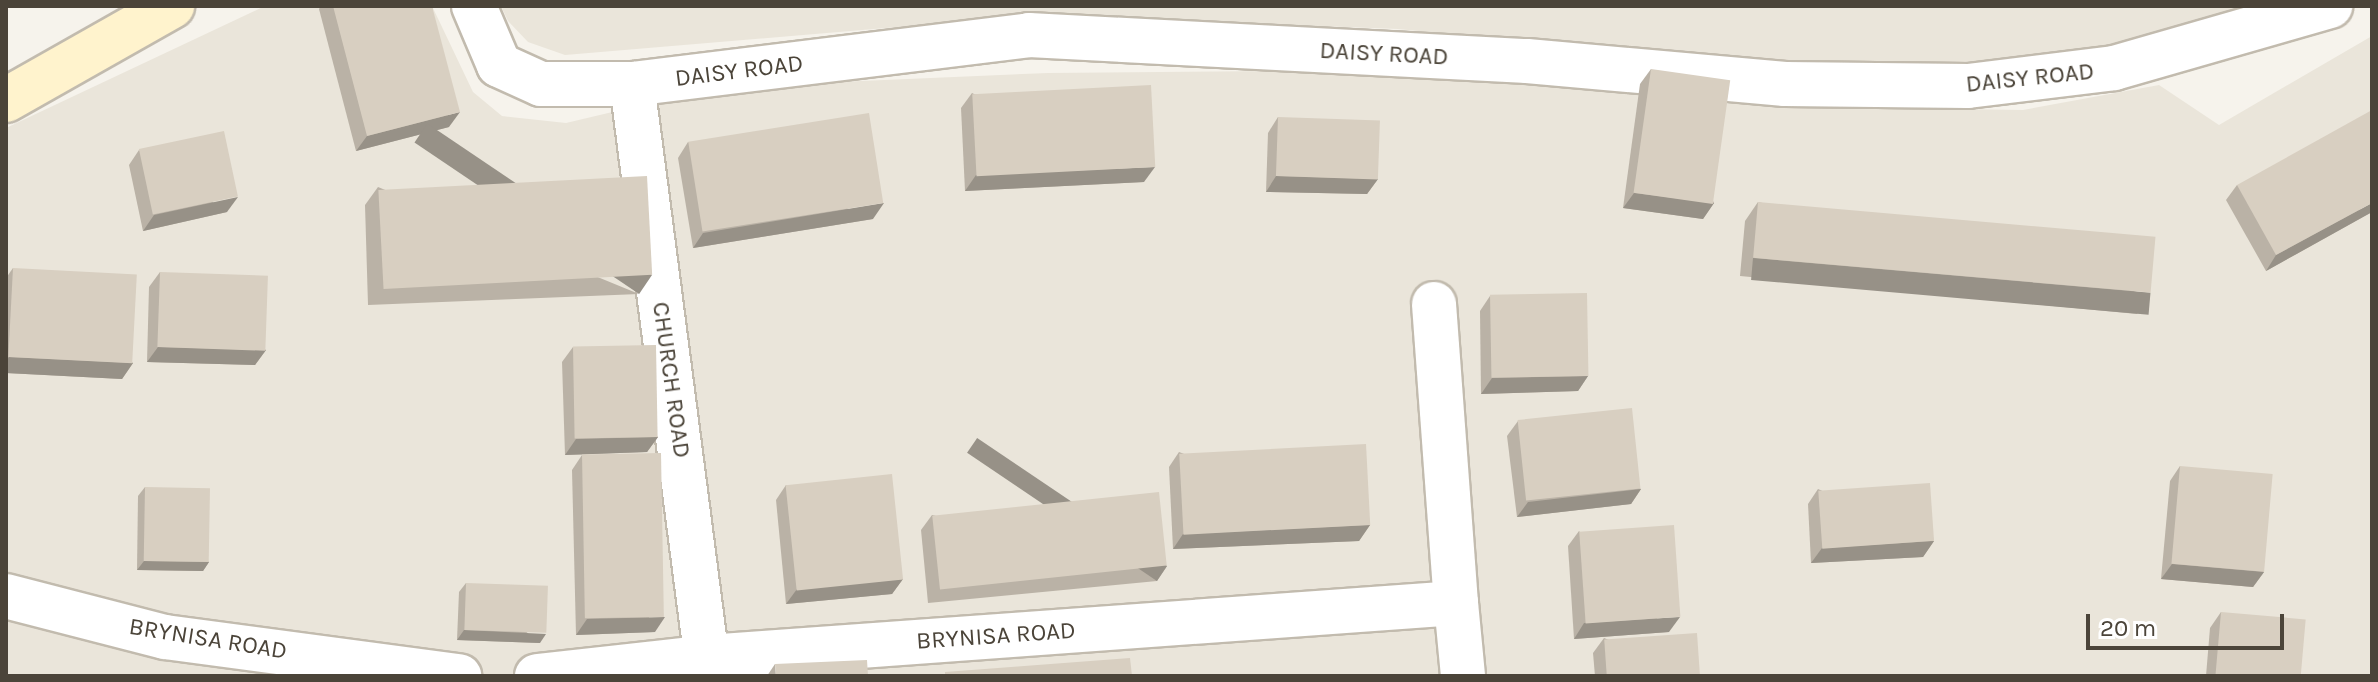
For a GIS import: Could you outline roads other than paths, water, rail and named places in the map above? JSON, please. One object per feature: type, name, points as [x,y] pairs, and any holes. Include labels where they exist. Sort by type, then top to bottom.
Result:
[{"type":"main road","points":[[6,100],[172,6]]},
{"type":"street","name":"DAISY ROAD","points":[[474,6],[499,65],[541,84],[632,84],[1029,35],[1527,61],[1785,84],[1968,86],[2114,68],[2330,6]]},
{"type":"street","name":"CHURCH ROAD","points":[[632,84],[709,666]]},
{"type":"street","points":[[1434,304],[1463,676]]},
{"type":"street","name":"BRYNISA ROAD","points":[[6,596],[165,637],[459,676]]},
{"type":"street","name":"BRYNISA ROAD","points":[[537,676],[709,666],[1456,603]]}]
